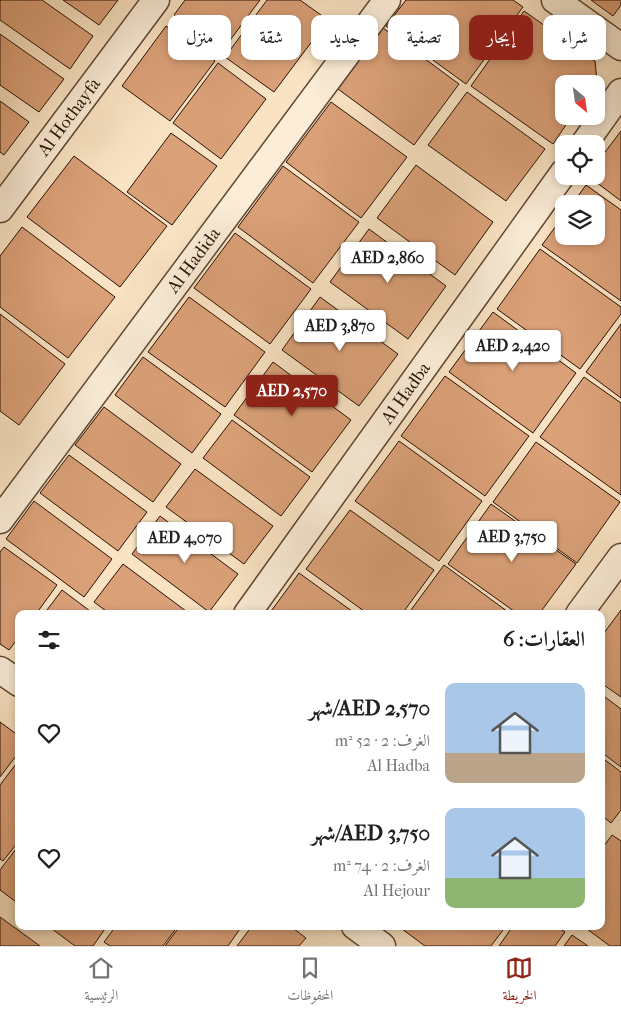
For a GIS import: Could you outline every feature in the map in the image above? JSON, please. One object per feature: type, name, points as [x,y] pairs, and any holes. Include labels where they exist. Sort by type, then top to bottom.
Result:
[{"type":"street","name":"Al Hothayfa","points":[[0,209],[156,0]]},
{"type":"street","name":"Al Hadida","points":[[0,520],[387,0]]},
{"type":"street","points":[[555,0],[621,47]]},
{"type":"street","points":[[590,135],[621,92]]},
{"type":"street","name":"Al Hadba","points":[[250,610],[555,185]]},
{"type":"street","points":[[582,610],[621,557]]},
{"type":"street","points":[[0,670],[15,680]]},
{"type":"street","points":[[360,930],[382,946]]},
{"type":"building","points":[[0,0],[42,0],[93,36],[70,69],[0,20]]},
{"type":"building","points":[[63,0],[118,0],[99,25]]},
{"type":"building","points":[[185,0],[260,0],[249,15],[241,15],[241,26],[231,39],[231,15],[174,15]]},
{"type":"building","points":[[267,0],[300,0],[321,15],[311,15],[311,43],[301,56],[301,15],[256,15]]},
{"type":"building","points":[[406,0],[513,0],[523,7],[517,15],[469,15],[469,60],[484,60],[466,84],[433,60],[459,60],[459,15],[394,15]]},
{"type":"building","points":[[591,0],[621,0],[621,5],[613,16]]},
{"type":"building","points":[[524,11],[530,15],[521,15]]},
{"type":"building","points":[[533,17],[543,24],[543,60],[595,61],[596,75],[555,75],[555,125],[566,125],[559,135],[555,135],[553,144],[471,86],[489,60],[533,60]]},
{"type":"building","points":[[166,26],[168,27],[168,60],[215,61],[170,121],[122,86]]},
{"type":"building","points":[[383,28],[388,32],[388,60],[426,60],[459,84],[414,145],[338,89],[359,60],[378,60],[378,35]]},
{"type":"building","points":[[0,34],[64,79],[39,112],[0,85]]},
{"type":"building","points":[[241,35],[241,60],[298,60],[274,92],[229,60],[231,60],[231,49]]},
{"type":"building","points":[[218,63],[266,99],[221,159],[173,123]]},
{"type":"building","points":[[467,92],[545,149],[506,201],[428,145]]},
{"type":"building","points":[[0,101],[29,122],[4,155],[0,152]]},
{"type":"building","points":[[331,102],[407,157],[361,218],[286,162]]},
{"type":"building","points":[[621,131],[621,201],[600,185],[605,185],[605,152]]},
{"type":"building","points":[[171,133],[217,166],[172,225],[127,192]]},
{"type":"building","points":[[74,156],[167,226],[120,287],[27,217]]},
{"type":"building","points":[[416,165],[493,222],[455,275],[377,218]]},
{"type":"building","points":[[283,166],[359,222],[313,283],[238,227]]},
{"type":"building","points":[[586,185],[600,195],[579,195]]},
{"type":"building","points":[[605,199],[621,210],[621,301],[542,245],[555,227],[555,245],[605,245]]},
{"type":"building","points":[[22,227],[115,297],[68,358],[0,307],[0,256]]},
{"type":"building","points":[[369,229],[446,286],[408,339],[330,282]]},
{"type":"building","points":[[235,233],[311,289],[270,344],[194,288]]},
{"type":"building","points":[[540,249],[621,307],[621,314],[580,369],[497,309]]},
{"type":"building","points":[[189,297],[265,352],[225,407],[148,352]]},
{"type":"building","points":[[320,297],[398,354],[359,406],[282,350]]},
{"type":"building","points":[[493,312],[576,373],[533,433],[449,372]]},
{"type":"building","points":[[0,314],[65,364],[19,425],[0,411]]},
{"type":"building","points":[[621,324],[621,398],[586,372]]},
{"type":"building","points":[[143,357],[221,414],[192,453],[115,395]]},
{"type":"building","points":[[273,362],[351,420],[312,472],[234,415]]},
{"type":"building","points":[[445,376],[529,436],[485,496],[401,436]]},
{"type":"building","points":[[584,377],[621,403],[621,495],[540,437]]},
{"type":"building","points":[[104,407],[181,464],[153,502],[75,445]]},
{"type":"building","points":[[232,420],[310,477],[281,516],[203,458]]},
{"type":"building","points":[[399,441],[482,501],[439,561],[355,501]]},
{"type":"building","points":[[536,442],[620,502],[577,563],[493,502]]},
{"type":"building","points":[[69,455],[147,512],[118,551],[40,493]]},
{"type":"building","points":[[195,469],[273,526],[244,564],[166,507]]},
{"type":"building","points":[[34,501],[112,559],[84,597],[6,539]]},
{"type":"building","points":[[491,504],[576,564],[542,610],[512,610],[448,564]]},
{"type":"building","points":[[350,510],[434,570],[405,610],[362,610],[306,569]]},
{"type":"building","points":[[160,516],[238,574],[211,610],[206,610],[132,554]]},
{"type":"building","points":[[4,547],[57,585],[39,610],[15,610],[15,642],[9,650],[0,644],[0,552]]},
{"type":"building","points":[[123,564],[185,610],[105,610],[94,602]]},
{"type":"building","points":[[444,565],[506,610],[411,610]]},
{"type":"building","points":[[299,573],[350,610],[272,610]]},
{"type":"building","points":[[62,590],[89,610],[47,610]]},
{"type":"building","points":[[621,610],[621,697],[605,686],[605,632]]},
{"type":"building","points":[[605,697],[621,709],[621,767],[605,755]]},
{"type":"building","points":[[0,722],[15,733],[15,757],[0,777]]},
{"type":"building","points":[[605,760],[621,772],[621,810],[611,823],[605,818]]},
{"type":"building","points":[[15,765],[15,846],[3,861],[0,859],[0,785]]},
{"type":"building","points":[[612,835],[621,841],[621,946],[610,946],[588,930],[605,930],[605,845]]},
{"type":"building","points":[[15,850],[15,901],[0,890],[0,870]]},
{"type":"building","points":[[0,917],[15,928],[15,930],[18,930],[40,946],[0,946]]},
{"type":"building","points":[[53,930],[104,930],[93,946],[75,946]]},
{"type":"building","points":[[113,930],[175,930],[163,946],[110,946],[104,942]]},
{"type":"building","points":[[177,930],[239,930],[228,946],[165,946]]},
{"type":"building","points":[[249,930],[295,930],[306,938],[299,946],[237,946]]},
{"type":"building","points":[[403,930],[503,930],[491,946],[425,946]]},
{"type":"building","points":[[510,930],[562,930],[565,932],[555,946],[499,946]]},
{"type":"building","points":[[572,935],[588,946],[564,946]]}]
